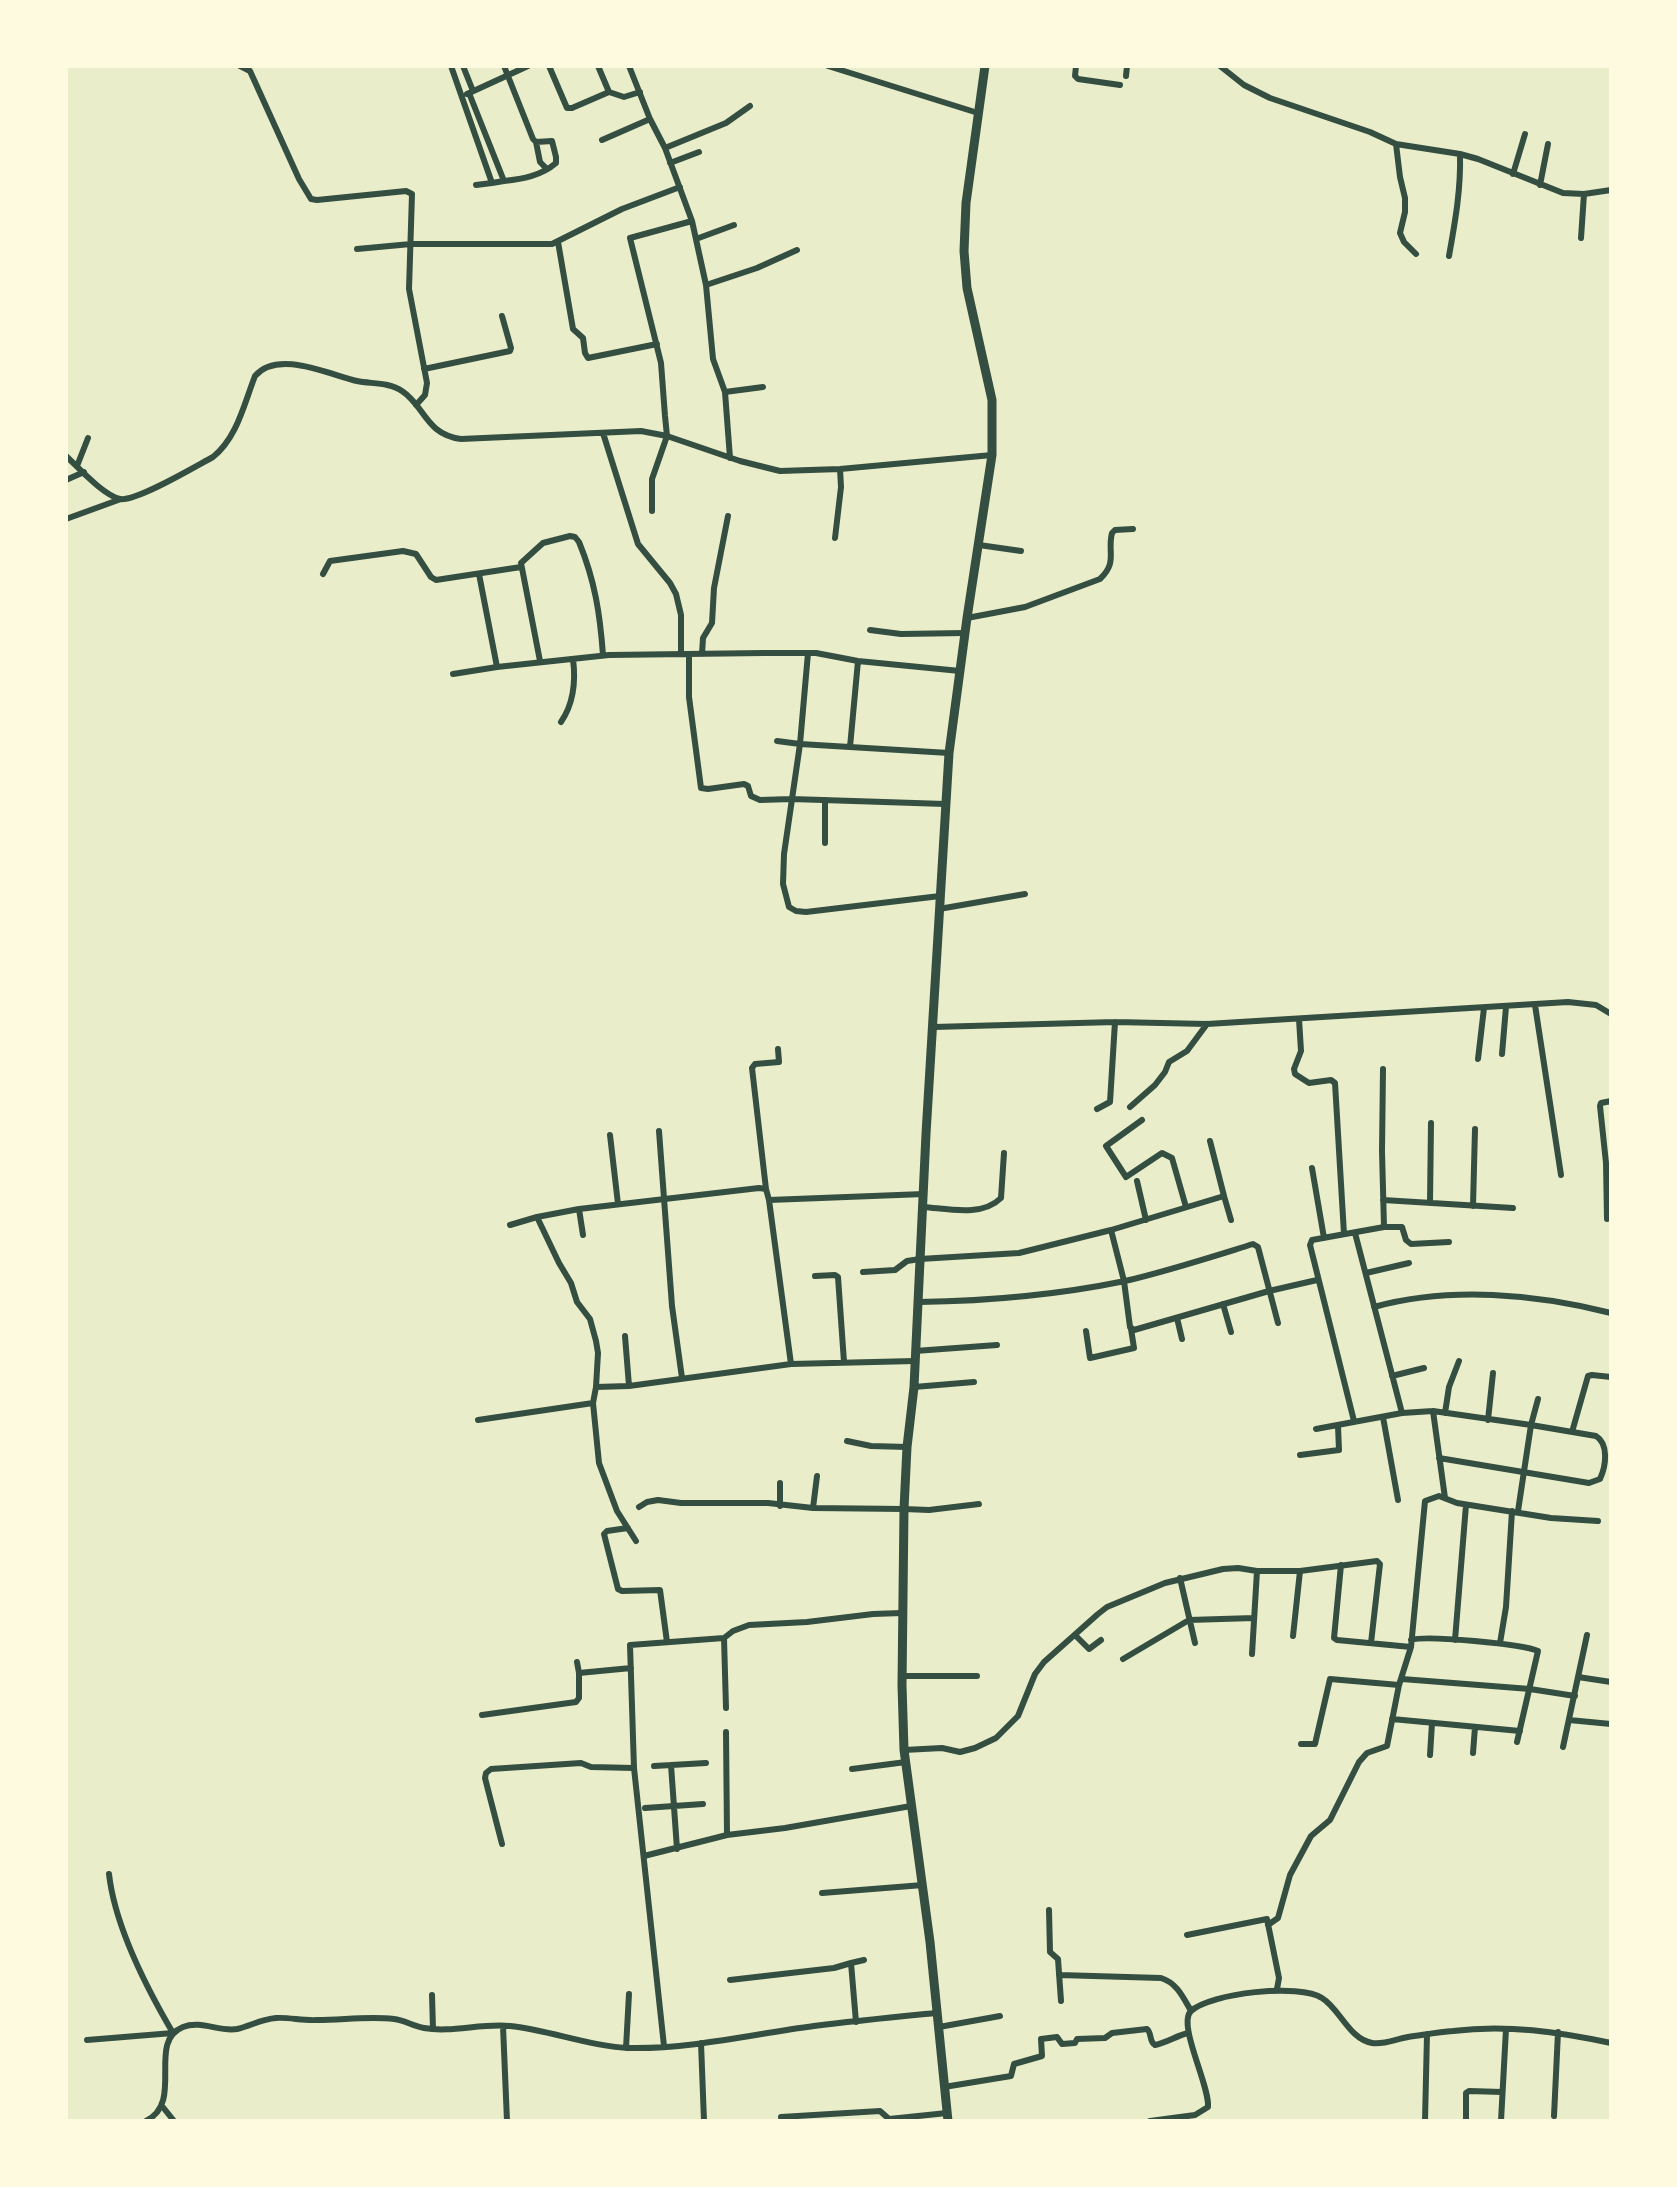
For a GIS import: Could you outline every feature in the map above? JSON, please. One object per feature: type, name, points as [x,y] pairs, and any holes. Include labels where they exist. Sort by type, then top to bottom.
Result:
[{"type":"main road","points":[[947,2117],[923,1885],[904,1750],[902,1613],[907,1448],[914,1387],[945,804],[964,633],[992,455],[992,400],[965,274],[964,251],[966,203],[985,66]]},
{"type":"street","points":[[240,66],[249,71],[299,179],[311,199],[410,192],[413,200],[409,289],[426,390],[416,405]]},
{"type":"street","points":[[451,66],[492,183]]},
{"type":"street","points":[[463,66],[504,182]]},
{"type":"street","points":[[504,66],[530,134],[536,142],[540,162],[546,168]]},
{"type":"street","points":[[461,96],[528,66]]},
{"type":"street","points":[[549,66],[567,108],[609,92],[624,97],[640,92]]},
{"type":"street","points":[[597,66],[609,92]]},
{"type":"street","points":[[629,66],[650,119],[665,148],[692,221],[706,285],[713,359],[724,392],[730,458]]},
{"type":"street","points":[[828,66],[978,113]]},
{"type":"street","points":[[1076,66],[1075,76],[1078,80],[1120,85]]},
{"type":"street","points":[[1126,76],[1127,66]]},
{"type":"street","points":[[1220,66],[1244,85],[1270,98],[1370,132],[1396,144],[1460,154],[1568,194],[1611,190]]},
{"type":"street","points":[[665,148],[726,123],[750,106]]},
{"type":"street","points":[[602,140],[650,119]]},
{"type":"street","points":[[1513,174],[1525,134]]},
{"type":"street","points":[[476,185],[533,177],[556,163],[553,144],[548,140],[536,142]]},
{"type":"street","points":[[1396,144],[1405,198],[1405,212],[1400,233],[1404,242],[1416,254]]},
{"type":"street","points":[[1540,185],[1548,144]]},
{"type":"street","points":[[670,163],[699,152]]},
{"type":"street","points":[[1449,256],[1459,200],[1460,154]]},
{"type":"street","points":[[357,249],[411,244],[546,245],[558,242],[622,209],[680,188]]},
{"type":"street","points":[[1581,238],[1584,194]]},
{"type":"street","points":[[652,511],[652,476],[667,436],[661,363],[630,238],[692,221]]},
{"type":"street","points":[[696,239],[734,225]]},
{"type":"street","points":[[558,242],[573,329],[583,338],[588,358],[657,344]]},
{"type":"street","points":[[706,285],[757,268],[797,250]]},
{"type":"street","points":[[424,369],[510,351],[502,316]]},
{"type":"street","points":[[66,519],[121,499],[139,495],[213,457],[226,446],[232,435],[258,372],[286,364],[303,366],[355,381],[387,385],[404,392],[425,419],[441,432],[456,439],[641,431],[667,436],[730,458],[780,471],[840,469],[992,455]]},
{"type":"street","points":[[724,392],[763,387]]},
{"type":"street","points":[[603,433],[638,544],[670,583],[676,594],[681,615],[681,654]]},
{"type":"street","points":[[77,465],[88,438]]},
{"type":"street","points":[[66,456],[110,495],[121,499]]},
{"type":"street","points":[[835,538],[842,487],[840,469]]},
{"type":"street","points":[[66,480],[84,472]]},
{"type":"street","points":[[702,654],[704,638],[712,623],[714,588],[728,516]]},
{"type":"street","points":[[967,618],[1025,607],[1100,579],[1110,565],[1112,533],[1114,530],[1133,529]]},
{"type":"street","points":[[540,661],[521,567],[523,561],[543,543],[570,536],[578,539],[592,576],[598,602],[603,655]]},
{"type":"street","points":[[979,545],[1022,550]]},
{"type":"street","points":[[323,574],[330,561],[403,551],[416,554],[431,577],[436,580],[521,567]]},
{"type":"street","points":[[479,574],[497,667]]},
{"type":"street","points":[[870,630],[901,634],[964,633]]},
{"type":"street","points":[[808,653],[800,744],[784,855],[783,884],[789,907],[796,911],[806,912],[940,896]]},
{"type":"street","points":[[453,674],[540,661],[603,655],[808,653],[858,661],[960,671]]},
{"type":"street","points":[[689,655],[689,697],[701,788],[744,784],[748,786],[754,799],[945,804]]},
{"type":"street","points":[[561,722],[573,696],[575,673],[573,659]]},
{"type":"street","points":[[850,747],[858,661]]},
{"type":"street","points":[[777,741],[949,753]]},
{"type":"street","points":[[825,800],[825,843]]},
{"type":"street","points":[[939,909],[1024,894]]},
{"type":"street","points":[[934,1027],[1115,1022],[1208,1024],[1568,1002],[1602,1007],[1611,1014]]},
{"type":"street","points":[[1535,1005],[1561,1175]]},
{"type":"street","points":[[1502,1054],[1506,1006]]},
{"type":"street","points":[[1478,1059],[1484,1008]]},
{"type":"street","points":[[1299,1019],[1301,1051],[1294,1070],[1295,1074],[1309,1083],[1331,1080],[1335,1083],[1344,1234]]},
{"type":"street","points":[[1097,1110],[1110,1102],[1115,1022]]},
{"type":"street","points":[[1130,1107],[1155,1085],[1166,1072],[1169,1062],[1187,1051],[1208,1024]]},
{"type":"street","points":[[778,1049],[779,1062],[755,1064],[752,1068],[766,1189],[791,1364]]},
{"type":"street","points":[[1383,1069],[1384,1227]]},
{"type":"street","points":[[1607,1219],[1608,1162],[1600,1106],[1601,1103],[1611,1101]]},
{"type":"street","points":[[1142,1120],[1106,1146],[1126,1177],[1162,1153],[1172,1158],[1186,1207]]},
{"type":"street","points":[[1430,1203],[1431,1123]]},
{"type":"street","points":[[1473,1206],[1475,1129]]},
{"type":"street","points":[[659,1131],[672,1306],[682,1378]]},
{"type":"street","points":[[610,1135],[618,1204]]},
{"type":"street","points":[[1209,1141],[1231,1220]]},
{"type":"street","points":[[924,1207],[976,1210],[995,1204],[1001,1198],[1004,1153]]},
{"type":"street","points":[[1312,1168],[1324,1238]]},
{"type":"street","points":[[1137,1181],[1146,1220]]},
{"type":"street","points":[[510,1225],[579,1209],[664,1198],[766,1189]]},
{"type":"street","points":[[769,1200],[924,1194]]},
{"type":"street","points":[[863,1272],[895,1270],[907,1262],[920,1259],[1019,1253],[1111,1230],[1224,1196]]},
{"type":"street","points":[[1383,1200],[1513,1208]]},
{"type":"street","points":[[579,1209],[583,1234]]},
{"type":"street","points":[[537,1217],[571,1283],[577,1302],[590,1319],[598,1353],[593,1403],[599,1463],[617,1511],[636,1541]]},
{"type":"street","points":[[1354,1421],[1317,1280],[1310,1245],[1312,1240],[1384,1227],[1402,1227],[1406,1240],[1411,1244],[1449,1242]]},
{"type":"street","points":[[1086,1331],[1090,1358],[1134,1348],[1124,1281],[1111,1230]]},
{"type":"street","points":[[1355,1233],[1402,1413]]},
{"type":"street","points":[[919,1302],[1022,1297],[1124,1281],[1253,1244],[1258,1247],[1278,1323]]},
{"type":"street","points":[[1366,1273],[1409,1263]]},
{"type":"street","points":[[814,1276],[835,1275],[838,1277],[844,1362]]},
{"type":"street","points":[[1131,1329],[1317,1280]]},
{"type":"street","points":[[1374,1307],[1397,1300],[1494,1295],[1575,1305],[1611,1313]]},
{"type":"street","points":[[1223,1304],[1231,1332]]},
{"type":"street","points":[[1176,1318],[1182,1339]]},
{"type":"street","points":[[625,1336],[628,1386]]},
{"type":"street","points":[[596,1387],[628,1386],[791,1364],[915,1356],[997,1345]]},
{"type":"street","points":[[1445,1413],[1449,1387],[1459,1361]]},
{"type":"street","points":[[1392,1376],[1424,1368]]},
{"type":"street","points":[[1488,1420],[1493,1372]]},
{"type":"street","points":[[1572,1432],[1588,1376],[1611,1377]]},
{"type":"street","points":[[914,1387],[974,1382]]},
{"type":"street","points":[[1500,1643],[1506,1607],[1515,1511],[1538,1399]]},
{"type":"street","points":[[478,1420],[593,1403]]},
{"type":"street","points":[[1433,1411],[1444,1498]]},
{"type":"street","points":[[1316,1429],[1402,1413],[1433,1411],[1596,1436],[1605,1445],[1600,1479],[1589,1483],[1440,1458]]},
{"type":"street","points":[[1383,1417],[1398,1500]]},
{"type":"street","points":[[1300,1455],[1339,1450],[1338,1426]]},
{"type":"street","points":[[847,1441],[871,1446],[907,1448]]},
{"type":"street","points":[[813,1508],[817,1476]]},
{"type":"street","points":[[780,1483],[780,1506]]},
{"type":"street","points":[[1187,1935],[1268,1922],[1278,1918],[1290,1875],[1311,1836],[1330,1820],[1359,1762],[1367,1753],[1387,1746],[1411,1644],[1424,1505],[1427,1499],[1444,1498],[1466,1504],[1551,1518],[1598,1521]]},
{"type":"street","points":[[639,1507],[647,1502],[658,1500],[681,1503],[768,1503],[813,1508],[929,1510],[979,1504]]},
{"type":"street","points":[[1455,1641],[1466,1504]]},
{"type":"street","points":[[628,1528],[607,1531],[604,1534],[618,1589],[622,1591],[660,1590],[667,1642]]},
{"type":"street","points":[[904,1750],[942,1748],[960,1752],[996,1738],[1018,1716],[1035,1674],[1044,1662],[1107,1607],[1180,1578],[1230,1568],[1257,1571],[1300,1571],[1377,1561],[1380,1564],[1371,1643]]},
{"type":"street","points":[[1341,1565],[1335,1638],[1337,1640],[1411,1644],[1427,1637],[1500,1643],[1538,1651],[1517,1742]]},
{"type":"street","points":[[1252,1654],[1257,1571]]},
{"type":"street","points":[[1293,1636],[1300,1571]]},
{"type":"street","points":[[1180,1578],[1195,1643]]},
{"type":"street","points":[[664,2046],[634,1768],[630,1645],[724,1638],[739,1628],[749,1625],[902,1613]]},
{"type":"street","points":[[1123,1659],[1189,1620],[1254,1618]]},
{"type":"street","points":[[1075,1635],[1089,1649],[1101,1640]]},
{"type":"street","points":[[1563,1748],[1587,1635]]},
{"type":"street","points":[[724,1638],[726,1708]]},
{"type":"street","points":[[482,1715],[576,1702],[579,1698],[577,1662]]},
{"type":"street","points":[[579,1673],[631,1668]]},
{"type":"street","points":[[902,1676],[977,1676]]},
{"type":"street","points":[[1578,1677],[1611,1682]]},
{"type":"street","points":[[1301,1744],[1315,1744],[1330,1679],[1530,1689],[1575,1696]]},
{"type":"street","points":[[1392,1719],[1520,1731]]},
{"type":"street","points":[[1569,1720],[1611,1724]]},
{"type":"street","points":[[1431,1755],[1432,1723]]},
{"type":"street","points":[[1473,1753],[1475,1727]]},
{"type":"street","points":[[726,1732],[727,1835]]},
{"type":"street","points":[[852,1769],[906,1762]]},
{"type":"street","points":[[502,1844],[485,1778],[486,1773],[491,1769],[581,1763],[591,1767],[634,1768]]},
{"type":"street","points":[[654,1767],[706,1763]]},
{"type":"street","points":[[671,1766],[677,1849]]},
{"type":"street","points":[[645,1808],[703,1804]]},
{"type":"street","points":[[644,1856],[727,1835],[785,1828],[911,1806]]},
{"type":"street","points":[[109,1874],[112,1899],[119,1923],[173,2033]]},
{"type":"street","points":[[822,1893],[923,1885]]},
{"type":"street","points":[[1049,1910],[1050,1952],[1058,1959],[1061,2001]]},
{"type":"street","points":[[1268,1922],[1279,1978],[1277,1989]]},
{"type":"street","points":[[730,1980],[834,1968],[864,1960]]},
{"type":"street","points":[[851,1963],[856,2022]]},
{"type":"street","points":[[1059,1975],[1161,1978],[1177,1987],[1191,2011]]},
{"type":"street","points":[[1150,2121],[1195,2115],[1208,2107],[1207,2092],[1188,2033],[1187,2020],[1191,2011],[1213,2001],[1257,1991],[1277,1989],[1319,1995],[1359,2037],[1372,2043],[1454,2030],[1506,2029],[1558,2032],[1611,2043]]},
{"type":"street","points":[[626,2048],[628,1994]]},
{"type":"street","points":[[432,1995],[433,2029]]},
{"type":"street","points":[[87,2040],[173,2033],[184,2027],[208,2026],[238,2029],[276,2018],[318,2020],[367,2017],[396,2019],[433,2029],[503,2025],[626,2048],[701,2043],[936,2013]]},
{"type":"street","points":[[939,2027],[1000,2016]]},
{"type":"street","points":[[503,2025],[507,2121]]},
{"type":"street","points":[[944,2087],[1011,2076],[1014,2064],[1042,2056],[1041,2039],[1057,2037],[1062,2044],[1072,2043],[1077,2039],[1106,2038],[1112,2033],[1147,2029],[1155,2045],[1188,2033]]},
{"type":"street","points":[[1502,2121],[1506,2029]]},
{"type":"street","points":[[1554,2116],[1558,2032]]},
{"type":"street","points":[[146,2121],[162,2106],[165,2093],[166,2050],[173,2033]]},
{"type":"street","points":[[1425,2121],[1427,2034]]},
{"type":"street","points":[[701,2043],[704,2121]]},
{"type":"street","points":[[1466,2121],[1466,2093],[1469,2091],[1502,2092]]},
{"type":"street","points":[[162,2106],[174,2121]]},
{"type":"street","points":[[782,2117],[880,2110],[889,2120],[947,2117]]}]
